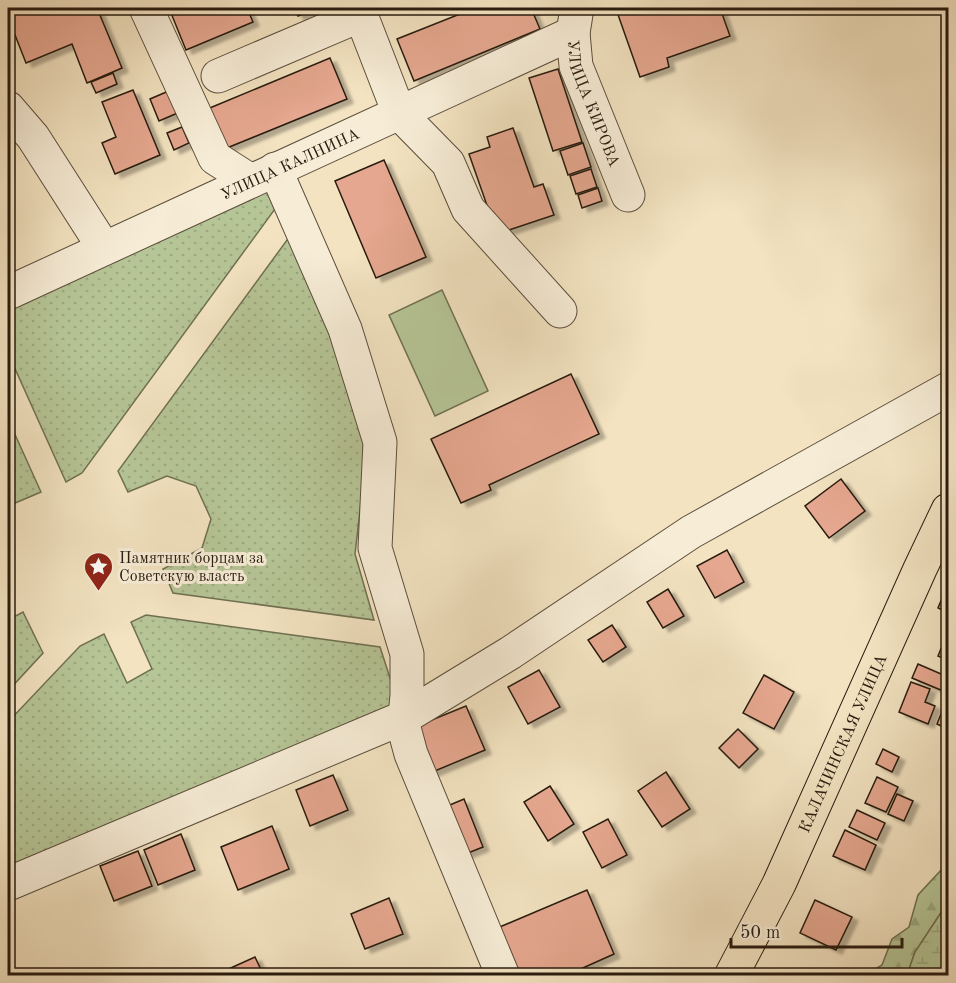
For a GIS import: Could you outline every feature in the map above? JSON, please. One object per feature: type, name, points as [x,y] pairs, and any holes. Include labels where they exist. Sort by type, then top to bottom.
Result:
[{"type":"main road","name":"КАЛАЧИНСКАЯ УЛИЦА","points":[[731,975],[778,884],[948,510]]},
{"type":"street","points":[[146,8],[215,158],[263,175],[345,329],[380,442],[375,549],[407,654],[404,728],[411,754],[503,975]]},
{"type":"street","points":[[218,76],[372,11],[399,113],[448,163],[468,209],[560,311]]},
{"type":"street","name":"УЛИЦА КАЛНИНА","points":[[8,293],[399,113],[575,20]]},
{"type":"street","name":"УЛИЦА КИРОВА","points":[[575,20],[576,66],[628,195]]},
{"type":"street","points":[[8,108],[33,137],[104,248]]},
{"type":"street","points":[[8,884],[405,717],[510,653],[691,532],[948,389]]},
{"type":"green space","points":[[264,184],[275,209],[82,473],[66,482],[8,353],[8,305]]},
{"type":"green space","points":[[290,236],[332,328],[368,441],[355,554],[374,620],[173,593],[163,569],[202,548],[211,519],[196,486],[167,476],[128,492],[118,471]]},
{"type":"green space","points":[[442,290],[488,391],[435,416],[389,315]]},
{"type":"green space","points":[[8,419],[41,492],[8,506]]},
{"type":"green space","points":[[23,612],[43,653],[8,691],[8,620]]},
{"type":"green space","points":[[146,615],[380,647],[400,709],[8,872],[8,722],[80,646],[104,634],[127,683],[152,669],[131,622]]},
{"type":"green space","points":[[948,853],[948,902],[915,952],[907,975],[864,976],[882,965],[892,939],[909,927],[918,895],[942,869]]},
{"type":"green space","points":[[948,902],[948,975],[907,975],[915,952]]},
{"type":"building","points":[[8,8],[97,8],[122,68],[87,83],[72,44],[26,63],[8,17]]},
{"type":"building","points":[[185,8],[247,8],[253,22],[186,50],[171,13]]},
{"type":"building","points":[[294,8],[319,8],[298,16]]},
{"type":"building","points":[[475,8],[531,8],[540,29],[414,81],[397,39]]},
{"type":"building","points":[[720,8],[730,36],[667,58],[669,67],[640,77],[616,9]]},
{"type":"building","points":[[330,58],[347,99],[222,150],[205,110]]},
{"type":"building","points":[[558,69],[582,142],[553,151],[529,78]]},
{"type":"building","points":[[113,73],[117,84],[96,93],[91,82]]},
{"type":"building","points":[[133,90],[160,155],[115,174],[102,143],[116,137],[102,102]]},
{"type":"building","points":[[171,90],[180,112],[159,121],[150,99]]},
{"type":"building","points":[[182,127],[189,143],[174,150],[167,133]]},
{"type":"building","points":[[513,128],[534,187],[543,184],[554,215],[497,234],[469,154],[490,147],[487,137]]},
{"type":"building","points":[[583,143],[591,167],[568,175],[560,151]]},
{"type":"building","points":[[384,160],[426,257],[376,278],[335,181]]},
{"type":"building","points":[[591,169],[597,187],[576,194],[570,176]]},
{"type":"building","points":[[598,188],[602,201],[582,208],[578,195]]},
{"type":"building","points":[[571,374],[599,434],[489,485],[491,490],[461,503],[431,439]]},
{"type":"building","points":[[841,479],[865,511],[829,538],[805,506]]},
{"type":"building","points":[[727,550],[744,582],[715,598],[697,566]]},
{"type":"building","points":[[948,584],[948,613],[938,608]]},
{"type":"building","points":[[668,589],[684,616],[663,628],[647,602]]},
{"type":"building","points":[[612,625],[626,647],[603,662],[588,640]]},
{"type":"building","points":[[948,631],[948,660],[938,656]]},
{"type":"building","points":[[918,664],[948,677],[948,693],[912,678]]},
{"type":"building","points":[[539,670],[560,707],[528,724],[508,687]]},
{"type":"building","points":[[764,675],[794,692],[774,729],[743,713]]},
{"type":"building","points":[[911,682],[930,689],[925,702],[935,706],[928,724],[899,712]]},
{"type":"building","points":[[948,696],[948,729],[937,724]]},
{"type":"building","points":[[466,706],[485,750],[430,773],[412,728]]},
{"type":"building","points":[[738,729],[758,749],[739,768],[719,748]]},
{"type":"building","points":[[883,749],[899,757],[892,772],[876,764]]},
{"type":"building","points":[[666,772],[690,809],[662,827],[638,791]]},
{"type":"building","points":[[333,775],[348,810],[310,826],[296,790]]},
{"type":"building","points":[[877,777],[898,787],[886,812],[865,803]]},
{"type":"building","points":[[550,786],[574,824],[548,841],[524,802]]},
{"type":"building","points":[[897,794],[913,801],[904,821],[888,814]]},
{"type":"building","points":[[464,799],[483,847],[458,857],[438,810]]},
{"type":"building","points":[[857,810],[885,823],[877,840],[849,827]]},
{"type":"building","points":[[608,819],[627,855],[602,868],[583,832]]},
{"type":"building","points":[[272,826],[289,869],[238,890],[221,847]]},
{"type":"building","points":[[845,830],[876,845],[865,870],[833,856]]},
{"type":"building","points":[[181,834],[195,870],[158,885],[144,850]]},
{"type":"building","points":[[138,851],[152,886],[114,901],[100,866]]},
{"type":"building","points":[[587,890],[614,954],[565,976],[515,976],[495,929]]},
{"type":"building","points":[[389,898],[403,934],[365,949],[351,914]]},
{"type":"building","points":[[815,900],[852,917],[836,950],[800,933]]},
{"type":"building","points":[[255,957],[264,976],[213,976]]},
{"type":"place","name":"Памятник борцам за Советскую власть","points":[[98,592]]}]
